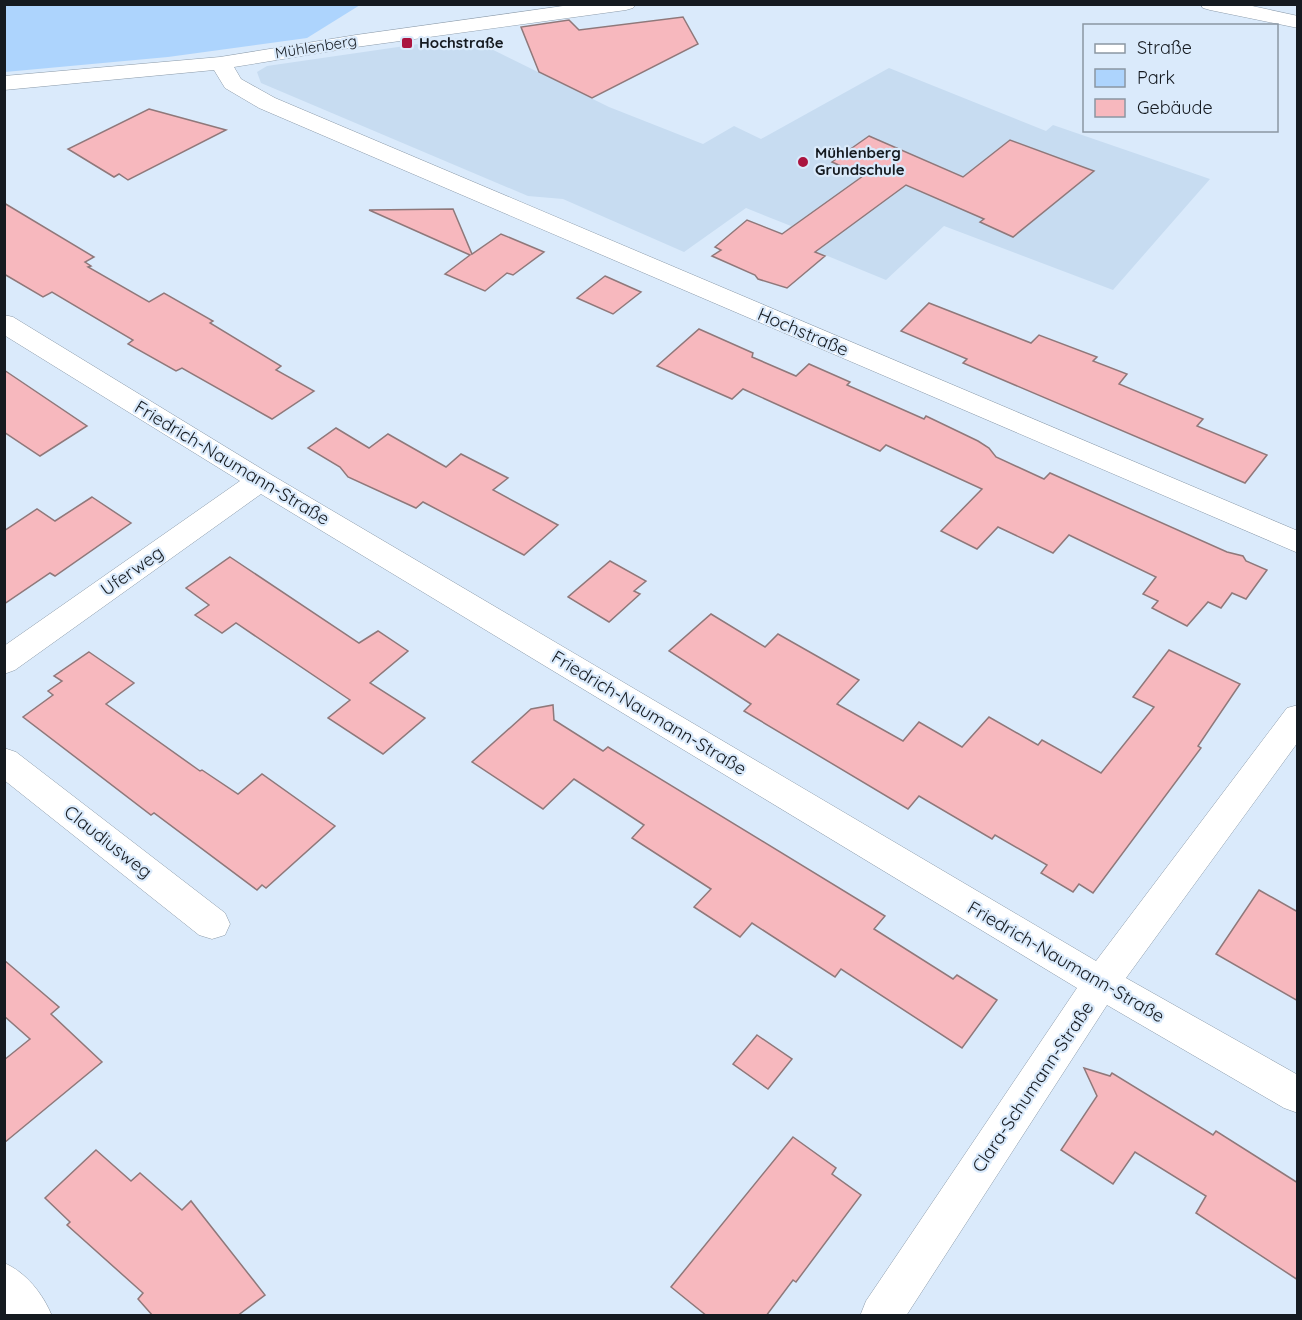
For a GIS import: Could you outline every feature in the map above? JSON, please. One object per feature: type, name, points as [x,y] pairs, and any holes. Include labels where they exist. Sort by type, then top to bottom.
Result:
[{"type":"street","name":"Mühlenberg","points":[[4,83],[220,63],[356,40],[626,4]]},
{"type":"street","points":[[1210,4],[1298,22]]},
{"type":"street","name":"Hochstraße","points":[[220,63],[233,84],[267,103],[1298,543]]},
{"type":"street","name":"Friedrich-Naumann-Straße","points":[[4,323],[260,481],[1101,984],[1298,1095]]},
{"type":"street","name":"Uferweg","points":[[4,662],[260,481]]},
{"type":"street","name":"Clara-Schumann-Straße","points":[[881,1316],[1101,984],[1298,717]]},
{"type":"street","name":"Claudiusweg","points":[[4,761],[212,924]]},
{"type":"street","points":[[4,1284],[31,1316]]},
{"type":"shaded area","name":"Mühlenberg Grundschule","points":[[467,37],[609,107],[703,144],[734,126],[761,139],[889,68],[1046,131],[1053,125],[1210,179],[1113,290],[944,226],[886,280],[779,236],[791,226],[746,208],[684,252],[563,199],[528,196],[261,83],[257,72],[267,66]]},
{"type":"green space","points":[[5,4],[360,5],[307,38],[168,57],[5,72]]},
{"type":"building","points":[[683,17],[698,44],[592,98],[539,72],[521,27],[569,20],[579,30]]},
{"type":"building","points":[[149,109],[226,130],[128,180],[119,174],[114,177],[68,149]]},
{"type":"building","points":[[869,136],[963,177],[1010,140],[1094,171],[1013,237],[980,222],[984,219],[906,185],[815,252],[825,256],[787,288],[758,279],[755,275],[712,256],[721,250],[715,247],[747,220],[782,234],[863,176],[832,162]]},
{"type":"building","points":[[4,203],[94,257],[85,262],[91,266],[88,267],[149,302],[164,293],[213,321],[210,323],[281,366],[276,370],[314,391],[272,419],[182,368],[176,371],[128,344],[133,340],[52,292],[43,297],[4,274]]},
{"type":"building","points":[[453,209],[472,254],[501,234],[544,252],[513,275],[507,273],[485,291],[445,274],[470,255],[369,210]]},
{"type":"building","points":[[605,276],[641,292],[613,314],[577,298]]},
{"type":"building","points":[[929,303],[1031,343],[1039,335],[1097,357],[1093,361],[1127,374],[1119,384],[1203,419],[1197,426],[1267,455],[1245,483],[963,363],[967,359],[901,331]]},
{"type":"building","points":[[699,329],[753,353],[752,357],[796,376],[809,364],[850,382],[847,385],[924,419],[926,416],[978,441],[989,448],[996,457],[1044,479],[1050,473],[1227,552],[1243,556],[1246,561],[1267,570],[1246,599],[1232,593],[1221,608],[1208,602],[1187,626],[1152,608],[1158,601],[1143,594],[1156,577],[1069,535],[1053,553],[998,527],[977,549],[941,531],[982,489],[886,445],[880,451],[743,389],[732,399],[657,366]]},
{"type":"building","points":[[4,370],[87,426],[40,456],[4,432]]},
{"type":"building","points":[[336,428],[369,448],[388,434],[446,467],[461,454],[508,478],[493,490],[558,525],[524,555],[423,502],[416,508],[348,477],[340,467],[308,448]]},
{"type":"building","points":[[92,497],[131,523],[55,576],[50,573],[4,604],[4,531],[37,509],[55,521]]},
{"type":"building","points":[[230,557],[359,643],[378,631],[408,651],[370,683],[425,718],[383,754],[328,718],[350,700],[236,623],[222,633],[195,615],[209,605],[186,588]]},
{"type":"building","points":[[610,561],[646,581],[634,591],[640,594],[609,622],[568,597]]},
{"type":"building","points":[[711,614],[765,647],[778,634],[859,680],[837,704],[903,741],[919,722],[962,747],[989,717],[1038,745],[1042,740],[1101,773],[1154,707],[1133,697],[1169,650],[1240,684],[1198,746],[1201,748],[1093,893],[1079,884],[1073,892],[1041,873],[1047,865],[995,835],[992,839],[919,796],[908,809],[744,711],[751,704],[669,651]]},
{"type":"building","points":[[89,652],[134,683],[106,704],[200,771],[202,770],[238,794],[262,774],[335,826],[266,888],[262,885],[257,890],[154,813],[151,815],[23,717],[53,695],[48,691],[62,681],[54,676]]},
{"type":"building","points":[[553,705],[554,720],[603,751],[608,747],[885,916],[874,929],[953,979],[957,975],[997,1000],[962,1048],[841,969],[835,977],[752,923],[740,937],[694,907],[711,889],[632,838],[644,825],[574,779],[543,809],[472,762],[531,709]]},
{"type":"building","points":[[1259,890],[1298,912],[1298,1001],[1216,954]]},
{"type":"building","points":[[4,960],[59,1007],[51,1014],[102,1062],[4,1143],[4,1060],[30,1039],[4,1016]]},
{"type":"building","points":[[757,1035],[792,1059],[768,1089],[733,1064]]},
{"type":"building","points":[[1084,1068],[1110,1076],[1112,1073],[1213,1135],[1216,1131],[1298,1183],[1298,1280],[1196,1213],[1206,1196],[1135,1152],[1113,1184],[1061,1150],[1097,1096]]},
{"type":"building","points":[[793,1137],[836,1168],[832,1174],[861,1195],[796,1282],[793,1280],[766,1316],[707,1316],[671,1287]]},
{"type":"building","points":[[96,1150],[131,1181],[140,1173],[182,1210],[191,1201],[265,1295],[237,1316],[153,1316],[138,1299],[143,1293],[67,1225],[70,1222],[45,1198]]},
{"type":"place","name":"Hochstraße","points":[[407,43]]},
{"type":"place","name":"Mühlenberg Grundschule","points":[[803,162]]}]
